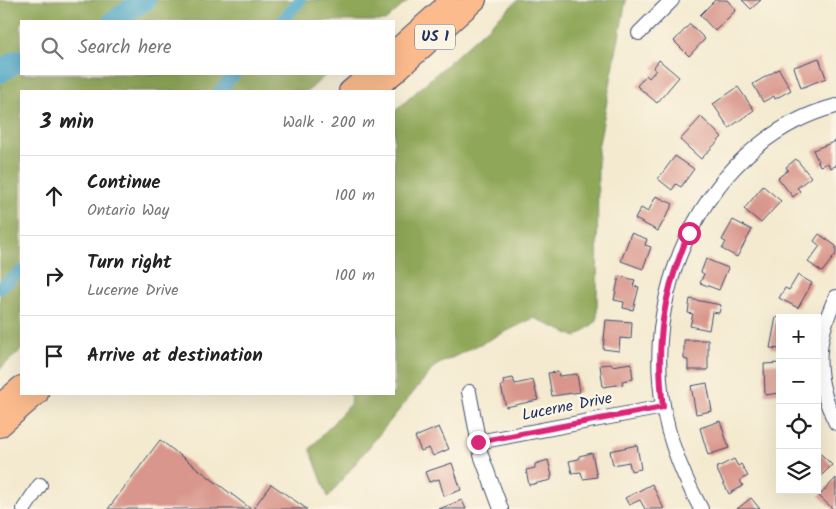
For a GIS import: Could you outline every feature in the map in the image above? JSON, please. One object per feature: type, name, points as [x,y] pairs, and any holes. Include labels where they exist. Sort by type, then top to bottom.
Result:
[{"type":"highway","name":"US 1","points":[[395,50],[451,0]]},
{"type":"highway","name":"US 1","points":[[395,73],[476,0]]},
{"type":"highway","points":[[350,90],[368,75]]},
{"type":"highway","name":"US 1","points":[[375,90],[393,75]]},
{"type":"highway","points":[[0,404],[20,387]]},
{"type":"highway","points":[[0,427],[37,395]]},
{"type":"street","points":[[639,33],[672,0]]},
{"type":"street","points":[[701,509],[675,455],[663,407],[660,379],[659,349],[662,319],[677,261],[689,233],[704,207],[721,182],[739,162],[756,146],[778,131],[802,118],[836,106]]},
{"type":"street","points":[[836,297],[822,334],[819,351],[819,370],[828,407],[836,423]]},
{"type":"street","points":[[469,392],[478,442],[501,509]]},
{"type":"street","name":"Lucerne Drive","points":[[478,442],[663,407]]},
{"type":"street","points":[[24,509],[40,485]]},
{"type":"green space","points":[[0,0],[409,0],[386,20],[20,20],[20,75],[326,75],[309,90],[20,90],[20,351],[0,369]]},
{"type":"green space","points":[[518,0],[626,0],[598,149],[597,321],[576,337],[534,318],[435,366],[328,497],[310,449],[350,404],[351,395],[395,395],[395,111]]},
{"type":"building","points":[[715,0],[727,0],[736,10],[715,31],[700,15]]},
{"type":"building","points":[[742,0],[761,0],[751,9]]},
{"type":"building","points":[[690,24],[705,39],[689,56],[674,41]]},
{"type":"building","points":[[819,58],[826,78],[801,88],[794,67]]},
{"type":"building","points":[[659,60],[679,77],[657,103],[637,86],[646,75],[649,78],[656,70],[653,68]]},
{"type":"building","points":[[779,69],[791,90],[775,99],[774,96],[763,102],[753,84]]},
{"type":"building","points":[[738,87],[754,110],[729,128],[713,104]]},
{"type":"building","points":[[701,117],[722,137],[701,159],[680,140]]},
{"type":"building","points":[[836,141],[836,166],[830,168],[828,163],[820,166],[813,150]]},
{"type":"building","points":[[675,156],[694,169],[681,187],[676,184],[672,190],[658,179]]},
{"type":"building","points":[[796,159],[811,177],[797,188],[800,191],[793,197],[778,178],[788,170],[786,167]]},
{"type":"building","points":[[763,186],[781,201],[761,223],[744,209]]},
{"type":"building","points":[[656,196],[673,204],[658,231],[635,219],[641,208],[648,212]]},
{"type":"building","points":[[733,220],[752,230],[737,257],[722,249],[726,242],[722,240]]},
{"type":"building","points":[[631,233],[647,239],[645,245],[651,247],[643,269],[621,261]]},
{"type":"building","points":[[819,234],[836,246],[836,254],[822,272],[808,262],[820,246],[814,241]]},
{"type":"building","points":[[706,259],[728,268],[719,290],[700,283],[704,274],[701,272]]},
{"type":"building","points":[[798,275],[812,283],[798,308],[779,298],[785,288],[789,290]]},
{"type":"building","points":[[619,276],[635,280],[633,286],[639,287],[633,310],[623,308],[624,302],[614,300]]},
{"type":"building","points":[[690,299],[721,305],[719,313],[712,312],[709,330],[690,326],[693,314],[688,313]]},
{"type":"building","points":[[776,317],[776,349],[770,348]]},
{"type":"building","points":[[606,320],[632,322],[631,339],[620,338],[619,351],[603,349]]},
{"type":"building","points":[[684,340],[708,340],[708,370],[688,370],[688,360],[684,359]]},
{"type":"building","points":[[631,363],[633,379],[622,381],[623,384],[603,387],[600,365],[612,364],[612,366]]},
{"type":"building","points":[[776,363],[776,394],[765,395],[764,364]]},
{"type":"building","points":[[558,372],[559,376],[577,374],[580,392],[552,396],[548,373]]},
{"type":"building","points":[[513,378],[515,384],[533,380],[538,400],[506,407],[501,386],[504,385],[503,380]]},
{"type":"building","points":[[707,383],[712,411],[696,414],[691,386]]},
{"type":"building","points":[[720,421],[729,448],[708,455],[700,428]]},
{"type":"building","points":[[439,427],[449,449],[433,456],[429,448],[421,451],[415,437]]},
{"type":"building","points":[[160,440],[251,509],[108,509]]},
{"type":"building","points":[[637,445],[641,469],[631,471],[629,462],[613,465],[610,451]]},
{"type":"building","points":[[592,453],[597,477],[583,479],[581,472],[572,473],[569,461]]},
{"type":"building","points":[[821,454],[832,465],[821,476]]},
{"type":"building","points":[[734,459],[738,466],[741,464],[748,476],[740,480],[743,486],[729,494],[716,468]]},
{"type":"building","points":[[548,460],[552,476],[551,480],[529,485],[526,470],[535,468],[535,464]]},
{"type":"building","points":[[452,463],[461,490],[444,496],[439,479],[429,482],[425,472]]},
{"type":"building","points":[[836,478],[836,509],[833,509],[819,496]]},
{"type":"building","points":[[271,484],[307,509],[253,509]]},
{"type":"building","points":[[652,484],[664,509],[645,509],[640,500],[629,505],[625,498]]},
{"type":"building","points":[[751,498],[760,509],[737,509]]},
{"type":"building","points":[[462,500],[466,509],[439,509]]},
{"type":"waterway","points":[[115,20],[145,0]]},
{"type":"waterway","points":[[283,20],[300,0]]},
{"type":"waterway","points":[[0,72],[20,60]]},
{"type":"waterway","points":[[220,90],[234,75]]},
{"type":"waterway","points":[[0,288],[20,272]]},
{"type":"route","points":[[478,442],[663,407],[659,349],[662,319],[677,261],[689,233]]}]
